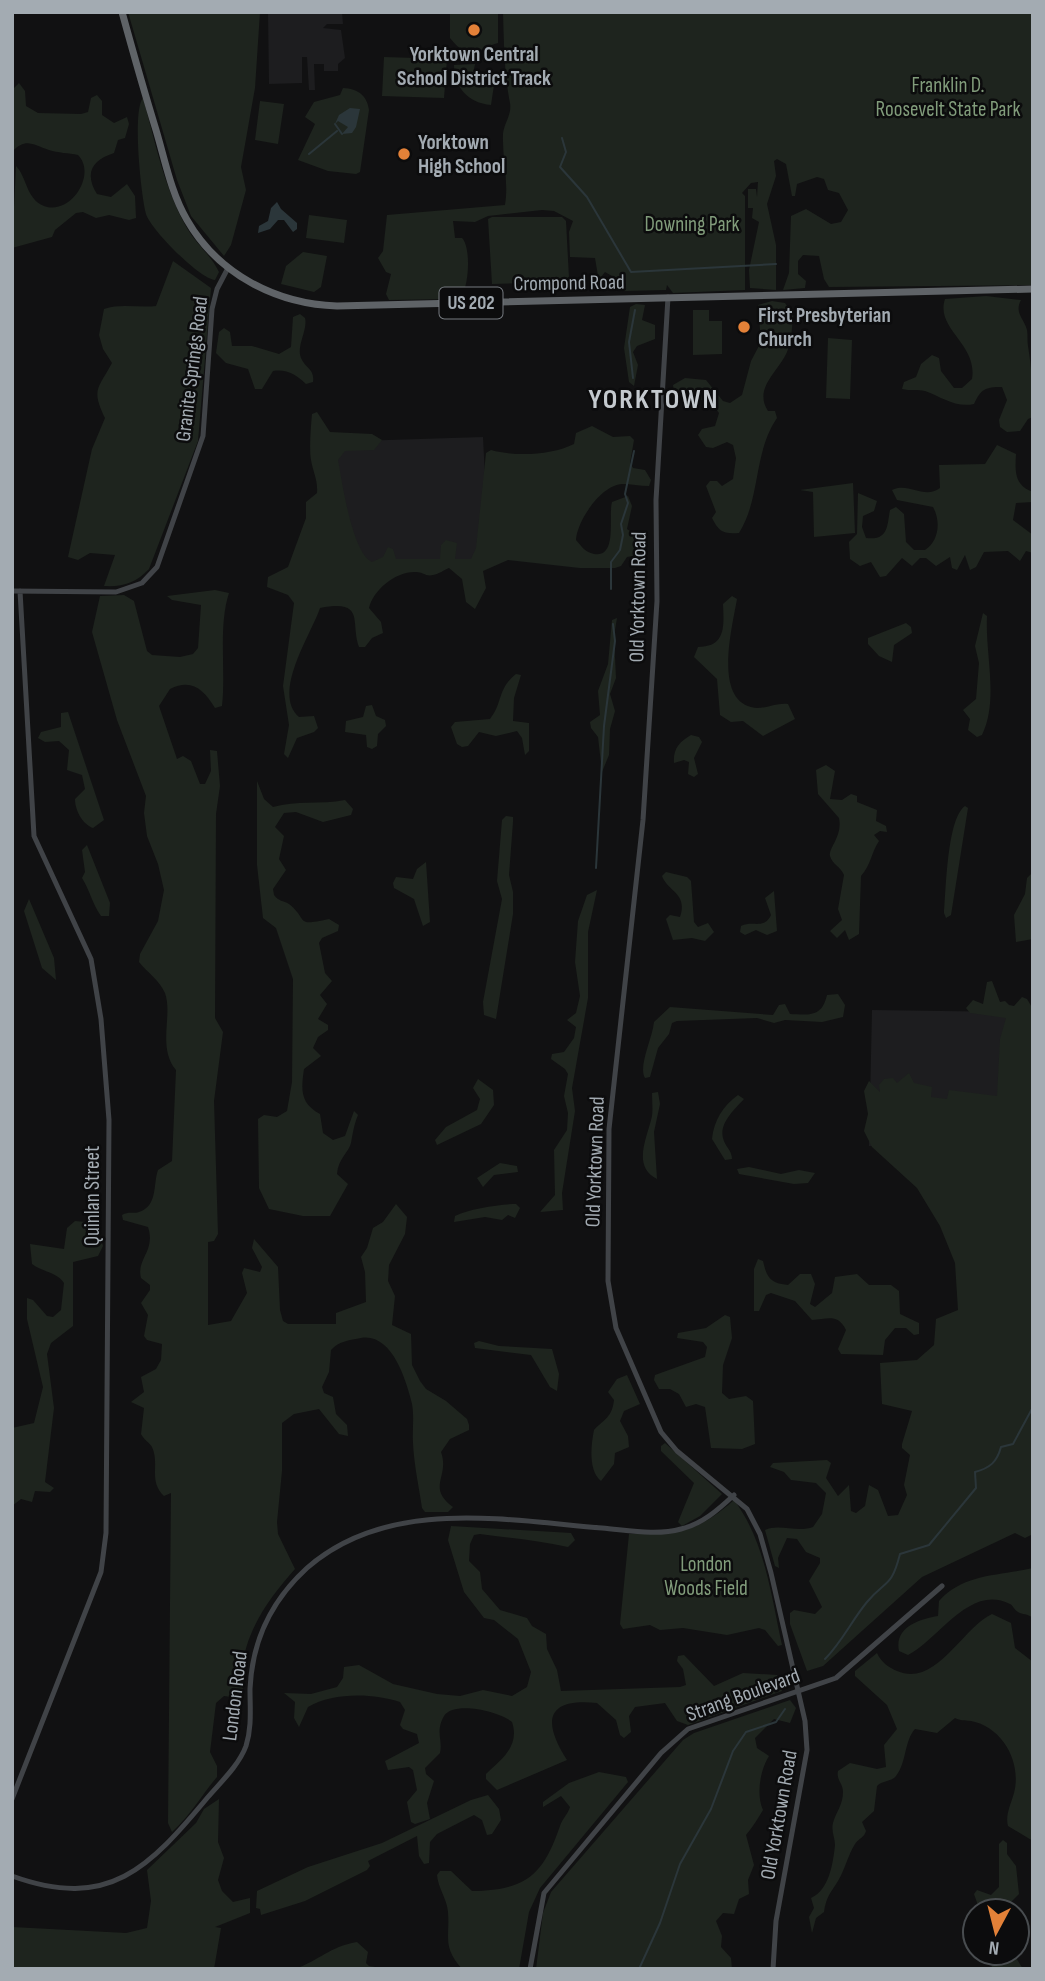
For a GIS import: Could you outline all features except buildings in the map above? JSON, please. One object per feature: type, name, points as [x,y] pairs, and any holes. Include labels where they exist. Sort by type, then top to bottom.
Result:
[{"type":"highway","name":"Crompond Road","points":[[122,12],[181,209],[202,242],[228,268],[276,295],[327,305],[1033,289]]},
{"type":"street","name":"Granite Springs Road","points":[[12,591],[121,591],[142,583],[157,566],[203,436],[212,309],[217,289],[228,268]]},
{"type":"street","name":"Old Yorktown Road","points":[[668,298],[656,490],[657,601],[643,820],[609,1129],[608,1281],[616,1328],[661,1432],[677,1451],[733,1495],[747,1510],[760,1534],[798,1692],[806,1731],[807,1762],[776,1921],[773,1969]]},
{"type":"street","name":"Quinlan Street","points":[[12,1800],[101,1572],[106,1533],[109,1126],[102,1019],[95,973],[76,924],[34,836],[20,591]]},
{"type":"street","name":"London Road","points":[[12,1876],[45,1887],[76,1891],[114,1883],[134,1872],[192,1818],[244,1751],[251,1722],[255,1651],[270,1612],[309,1567],[362,1534],[419,1520],[477,1518],[671,1531],[705,1519],[733,1495]]},
{"type":"street","name":"Strang Boulevard","points":[[530,1969],[544,1893],[661,1753],[688,1729],[836,1678],[942,1586]]},
{"type":"shaded area","points":[[268,12],[342,12],[343,24],[327,24],[323,28],[341,30],[345,58],[338,64],[338,71],[324,71],[324,64],[314,64],[315,90],[309,90],[307,57],[302,57],[302,83],[269,84]]},
{"type":"shaded area","points":[[350,108],[360,109],[356,127],[352,133],[342,134],[348,127],[338,121],[335,124],[339,115]]},
{"type":"shaded area","points":[[277,202],[297,223],[297,229],[293,232],[284,220],[278,220],[270,229],[258,233],[259,226],[268,221],[271,208]]},
{"type":"shaded area","points":[[483,437],[485,477],[475,563],[358,565],[325,442]]},
{"type":"shaded area","points":[[872,1010],[1013,1012],[1002,1094],[988,1143],[869,1146]]},
{"type":"green space","points":[[128,12],[260,12],[255,88],[241,167],[246,190],[231,245],[224,256],[191,216],[177,180]]},
{"type":"green space","name":"Yorktown Central School District Track","points":[[450,12],[498,12],[498,43],[473,53],[463,51],[450,38]]},
{"type":"green space","name":"Franklin D. Roosevelt State Park","points":[[503,12],[1033,12],[1033,285],[829,287],[824,279],[819,256],[803,255],[798,261],[798,274],[806,281],[805,288],[783,290],[789,273],[791,216],[806,209],[831,224],[841,222],[848,210],[839,193],[828,190],[824,179],[817,177],[797,184],[795,196],[792,196],[786,164],[777,159],[774,161],[776,176],[767,204],[776,245],[776,290],[750,288],[749,270],[759,222],[752,218],[753,208],[748,208],[748,189],[756,189],[757,197],[758,182],[751,183],[742,193],[745,196],[745,290],[673,293],[667,285],[666,290],[622,291],[624,283],[605,272],[601,277],[598,276],[595,258],[570,257],[569,232],[573,221],[554,211],[542,210],[488,216],[475,222],[453,221],[455,238],[462,238],[468,257],[462,295],[452,299],[389,300],[386,294],[391,274],[386,272],[378,258],[383,251],[387,215],[505,205],[503,134],[510,107],[505,69]]},
{"type":"green space","points":[[384,57],[447,59],[444,98],[382,96]]},
{"type":"green space","points":[[475,64],[473,74],[477,82],[494,85],[491,105],[469,97],[457,80],[454,65]]},
{"type":"green space","points":[[19,83],[25,91],[26,106],[38,113],[88,112],[91,98],[97,95],[102,101],[102,115],[114,123],[127,117],[129,124],[125,138],[118,140],[114,153],[100,159],[92,168],[91,180],[97,194],[111,197],[127,184],[135,196],[136,218],[129,220],[109,215],[96,218],[83,212],[76,213],[55,230],[52,237],[12,248],[16,166],[38,203],[54,207],[72,199],[83,182],[84,172],[78,155],[26,143],[12,152],[12,90]]},
{"type":"green space","points":[[343,88],[361,94],[369,110],[360,172],[356,174],[328,171],[298,160],[315,124],[305,117],[314,102],[340,95]]},
{"type":"green space","points":[[143,98],[172,197],[187,228],[219,272],[215,280],[199,272],[177,253],[146,214],[138,135],[138,119]]},
{"type":"green space","points":[[260,101],[284,104],[278,144],[255,140]]},
{"type":"green space","points":[[309,215],[347,220],[344,243],[306,238]]},
{"type":"green space","points":[[562,217],[566,221],[569,278],[565,282],[492,284],[488,219]]},
{"type":"green space","points":[[303,252],[327,256],[321,287],[314,292],[281,284],[286,266]]},
{"type":"green space","points":[[173,261],[211,288],[198,441],[149,569],[129,583],[104,586],[115,555],[90,553],[78,560],[68,557],[92,449],[105,418],[97,395],[112,363],[103,349],[99,335],[104,309],[117,306],[156,306]]},
{"type":"green space","points":[[986,296],[1021,300],[1019,308],[1027,332],[1033,417],[1028,419],[1020,431],[1007,432],[1000,427],[999,420],[1007,400],[1002,387],[984,390],[974,404],[967,405],[925,391],[902,389],[904,382],[916,377],[921,364],[932,355],[939,358],[941,371],[954,388],[962,388],[972,379],[969,356],[946,319],[945,299]]},
{"type":"green space","points":[[772,301],[785,303],[793,314],[787,352],[765,387],[764,403],[768,411],[775,411],[777,418],[764,446],[746,519],[739,533],[725,532],[719,529],[712,518],[716,512],[706,486],[710,481],[717,481],[722,486],[733,479],[736,458],[733,445],[727,442],[713,448],[706,447],[698,435],[702,429],[715,426],[719,413],[709,403],[674,392],[673,385],[685,378],[706,380],[723,401],[730,403],[742,395],[751,361],[761,342],[758,305]]},
{"type":"green space","points":[[636,304],[645,305],[642,320],[655,325],[655,339],[637,346],[633,352],[638,365],[634,386],[629,382],[624,348],[630,307]]},
{"type":"green space","points":[[693,310],[709,310],[709,321],[722,321],[722,354],[693,355]]},
{"type":"green space","points":[[300,314],[305,318],[305,328],[300,353],[313,374],[313,382],[306,384],[291,373],[273,371],[262,389],[255,389],[248,369],[226,363],[216,353],[219,332],[224,328],[230,332],[232,346],[252,346],[279,354],[291,347],[293,317]]},
{"type":"green space","points":[[828,338],[852,340],[850,399],[826,398]]},
{"type":"green space","points":[[317,412],[330,432],[372,434],[382,440],[374,450],[345,451],[338,460],[354,531],[365,556],[372,562],[383,557],[388,547],[393,549],[396,559],[440,559],[441,545],[446,540],[457,543],[455,559],[471,559],[476,548],[486,453],[491,450],[522,454],[555,451],[574,444],[576,433],[592,426],[613,437],[630,436],[634,440],[630,463],[633,468],[645,470],[651,480],[649,486],[622,484],[606,490],[585,514],[576,540],[591,553],[602,554],[609,543],[612,502],[628,496],[632,506],[627,529],[641,539],[646,549],[643,554],[627,557],[621,566],[615,568],[580,568],[508,560],[483,571],[486,588],[475,609],[466,602],[462,579],[449,568],[431,575],[416,572],[401,575],[380,588],[371,601],[369,608],[381,622],[383,633],[372,638],[365,647],[359,647],[355,621],[350,610],[335,606],[320,608],[296,663],[289,693],[292,706],[299,717],[314,716],[318,728],[297,738],[288,758],[284,754],[289,725],[283,686],[294,603],[288,595],[267,587],[268,577],[288,567],[306,518],[306,502],[317,493],[310,450],[312,414]]},
{"type":"green space","points":[[997,445],[1016,454],[1019,481],[1033,492],[1033,502],[1016,503],[1013,520],[1033,535],[1033,553],[1026,551],[1020,561],[1008,551],[984,552],[976,567],[970,570],[965,555],[957,570],[952,568],[950,557],[936,566],[926,558],[920,558],[912,566],[902,558],[886,576],[880,577],[871,562],[860,566],[850,559],[849,542],[857,534],[858,493],[877,501],[874,511],[863,516],[862,527],[866,538],[879,537],[886,531],[890,510],[896,507],[904,514],[906,542],[914,550],[925,550],[936,536],[937,518],[933,507],[897,500],[892,490],[904,488],[922,492],[934,491],[940,488],[939,465],[985,464]]},
{"type":"green space","points":[[853,483],[855,533],[814,537],[813,492],[800,490]]},
{"type":"green space","points":[[215,590],[229,593],[223,634],[222,706],[215,708],[202,691],[185,685],[170,689],[159,706],[177,759],[183,756],[191,761],[200,784],[205,784],[211,771],[210,750],[217,751],[220,786],[216,814],[215,1018],[223,1032],[214,1101],[218,1234],[214,1241],[208,1242],[208,1325],[231,1321],[247,1293],[242,1273],[244,1268],[260,1272],[262,1267],[252,1248],[254,1239],[278,1267],[283,1321],[288,1324],[336,1324],[336,1313],[366,1302],[365,1272],[361,1257],[367,1248],[373,1228],[383,1222],[396,1204],[407,1217],[405,1234],[389,1265],[388,1281],[395,1296],[392,1325],[411,1334],[412,1365],[420,1381],[426,1389],[446,1401],[467,1419],[469,1430],[450,1439],[441,1452],[441,1493],[453,1507],[448,1512],[425,1512],[422,1508],[414,1459],[412,1405],[395,1358],[381,1342],[372,1338],[345,1341],[331,1350],[329,1372],[322,1387],[324,1393],[333,1397],[336,1414],[347,1425],[348,1436],[339,1434],[319,1409],[294,1414],[282,1423],[278,1534],[295,1569],[276,1591],[253,1629],[244,1657],[243,1694],[238,1698],[224,1696],[216,1703],[210,1752],[217,1766],[217,1777],[172,1832],[168,1823],[171,1493],[164,1496],[159,1490],[155,1478],[154,1453],[141,1434],[144,1408],[131,1402],[144,1392],[141,1377],[156,1369],[161,1360],[162,1344],[147,1340],[144,1336],[148,1315],[141,1303],[150,1290],[150,1285],[141,1278],[140,1271],[150,1242],[148,1227],[123,1220],[122,1215],[139,1212],[149,1205],[154,1194],[158,1170],[172,1161],[176,1070],[167,1052],[167,1002],[160,984],[139,962],[140,954],[158,921],[164,890],[147,836],[144,813],[146,796],[117,720],[92,632],[100,596],[124,595],[134,601],[147,651],[152,655],[180,657],[193,654],[198,648],[201,605],[172,600],[167,596]]},
{"type":"green space","points":[[732,596],[737,599],[728,660],[732,690],[740,701],[751,707],[788,704],[795,719],[763,736],[743,721],[731,722],[720,715],[717,679],[694,657],[698,647],[707,646],[718,639],[723,627],[723,604]]},
{"type":"green space","points":[[983,613],[987,616],[991,692],[987,721],[982,735],[977,737],[968,730],[970,719],[963,710],[976,699],[979,663],[975,646]]},
{"type":"green space","points":[[617,618],[614,636],[616,678],[610,694],[615,711],[610,729],[609,755],[602,772],[598,737],[590,722],[600,715],[598,691],[608,664],[612,620]]},
{"type":"green space","points":[[906,623],[911,627],[912,633],[894,645],[892,662],[879,656],[868,644],[868,638]]},
{"type":"green space","points":[[516,674],[521,675],[514,698],[513,721],[529,723],[529,751],[525,755],[522,738],[517,731],[496,736],[479,732],[468,746],[457,744],[451,727],[455,722],[490,719],[506,685]]},
{"type":"green space","points":[[372,705],[376,716],[385,720],[386,726],[378,734],[377,746],[372,749],[367,747],[366,735],[345,732],[346,721],[363,717],[366,706]]},
{"type":"green space","points":[[68,712],[104,820],[93,828],[82,820],[76,808],[75,799],[85,789],[82,775],[67,770],[69,750],[59,741],[45,742],[38,738],[41,732],[61,727],[61,713]]},
{"type":"green space","points":[[691,735],[699,737],[702,742],[694,758],[698,774],[694,777],[688,774],[689,762],[684,760],[674,763],[678,746]]},
{"type":"green space","points":[[826,765],[835,771],[830,799],[842,800],[851,794],[857,796],[857,802],[877,810],[876,821],[886,826],[887,832],[880,831],[874,835],[879,841],[861,876],[859,934],[849,940],[845,930],[837,938],[830,931],[842,920],[838,909],[844,875],[830,856],[839,830],[839,818],[818,794],[816,770]]},
{"type":"green space","points":[[257,781],[264,799],[273,807],[345,800],[353,809],[351,815],[323,822],[296,812],[284,813],[275,827],[284,836],[279,859],[286,870],[273,889],[274,895],[289,904],[306,922],[329,919],[339,925],[338,931],[322,938],[319,943],[325,973],[332,981],[320,995],[327,1004],[318,1019],[328,1025],[328,1030],[318,1037],[313,1048],[321,1056],[304,1069],[302,1083],[305,1100],[320,1114],[323,1133],[333,1140],[345,1136],[354,1111],[358,1115],[350,1146],[339,1164],[337,1174],[348,1184],[330,1216],[303,1216],[269,1209],[259,1188],[258,1119],[264,1115],[277,1117],[287,1111],[292,1082],[293,979],[276,928],[263,918],[257,865]]},
{"type":"green space","points":[[965,806],[968,808],[951,915],[946,918],[944,913],[951,839],[959,813]]},
{"type":"green space","points":[[506,816],[513,817],[509,875],[513,892],[513,914],[496,1019],[484,1015],[483,1002],[502,899],[497,881],[502,820]]},
{"type":"green space","points":[[87,845],[110,903],[109,916],[101,916],[82,878],[85,872],[82,850]]},
{"type":"green space","points":[[426,862],[430,922],[423,926],[414,899],[394,888],[393,883],[396,877],[413,879],[417,869]]},
{"type":"green space","points":[[666,872],[687,877],[691,881],[694,922],[698,927],[708,923],[714,932],[705,941],[692,938],[673,940],[666,919],[670,915],[680,917],[682,909],[679,898],[662,876]]},
{"type":"green space","points":[[1033,872],[1033,939],[1016,942],[1014,915],[1025,894],[1027,878]]},
{"type":"green space","points":[[597,890],[588,932],[588,998],[572,1088],[575,1111],[562,1193],[563,1210],[540,1212],[555,1195],[554,1150],[567,1130],[568,1113],[564,1096],[568,1074],[551,1059],[552,1054],[564,1052],[574,1038],[576,1027],[567,1020],[576,1013],[580,996],[575,962],[578,921],[587,895]]},
{"type":"green space","points":[[774,891],[777,931],[767,935],[756,930],[745,935],[740,932],[741,926],[768,920],[771,915],[765,898]]},
{"type":"green space","points":[[29,899],[54,958],[56,980],[42,968],[24,911]]},
{"type":"green space","points":[[992,981],[1000,1002],[1005,1001],[1014,1006],[1022,997],[1027,999],[1033,1009],[1033,1534],[1025,1538],[1015,1533],[922,1577],[823,1666],[807,1671],[790,1624],[790,1613],[794,1610],[815,1614],[822,1607],[809,1581],[820,1563],[820,1558],[806,1552],[797,1539],[787,1538],[778,1558],[779,1568],[775,1566],[765,1530],[776,1527],[813,1527],[822,1514],[826,1493],[816,1483],[791,1480],[784,1472],[770,1467],[773,1463],[827,1460],[831,1463],[826,1478],[838,1496],[849,1485],[851,1511],[856,1513],[865,1506],[869,1485],[878,1490],[888,1516],[898,1515],[907,1495],[904,1485],[910,1455],[902,1448],[902,1444],[912,1411],[882,1404],[880,1363],[917,1360],[934,1345],[936,1319],[958,1310],[955,1263],[940,1226],[917,1188],[872,1147],[864,1131],[868,1114],[864,1091],[869,1081],[880,1092],[879,1085],[884,1079],[893,1078],[897,1083],[909,1073],[914,1083],[932,1087],[931,1097],[947,1099],[949,1090],[997,1096],[1000,1039],[1006,1018],[970,1013],[966,1008],[973,1000],[983,1004],[987,982]]},
{"type":"green space","points":[[838,994],[845,1005],[843,1017],[822,1022],[785,1020],[774,1023],[757,1018],[672,1023],[669,1034],[658,1048],[650,1077],[645,1078],[644,1060],[654,1022],[670,1007],[773,1015],[779,1005],[785,1004],[790,1014],[809,1014],[822,1007],[827,995]]},
{"type":"green space","points":[[478,1079],[493,1090],[494,1105],[481,1124],[437,1145],[435,1140],[446,1127],[477,1110],[480,1099],[473,1088]]},
{"type":"green space","points":[[658,1092],[660,1104],[654,1132],[657,1179],[645,1166],[643,1150],[652,1116],[652,1093]]},
{"type":"green space","points":[[738,1095],[744,1099],[729,1117],[722,1132],[732,1159],[725,1160],[712,1139],[713,1132],[720,1114]]},
{"type":"green space","points":[[500,1163],[517,1166],[518,1172],[494,1175],[483,1187],[477,1178]]},
{"type":"green space","points":[[749,1167],[781,1174],[799,1170],[815,1173],[808,1183],[794,1184],[739,1174],[737,1169]]},
{"type":"green space","points":[[516,1204],[520,1208],[515,1218],[508,1215],[502,1220],[485,1217],[454,1222],[455,1216],[468,1211]]},
{"type":"green space","points":[[75,1221],[97,1223],[103,1246],[98,1256],[73,1262],[73,1326],[51,1343],[47,1354],[54,1408],[45,1482],[54,1488],[50,1492],[35,1491],[32,1502],[21,1499],[12,1506],[12,1428],[34,1423],[43,1387],[27,1319],[27,1298],[33,1300],[47,1316],[53,1317],[61,1310],[64,1283],[32,1264],[30,1244],[64,1249],[67,1228]]},
{"type":"green space","points":[[758,1259],[763,1261],[770,1279],[777,1283],[788,1285],[800,1274],[811,1274],[815,1284],[810,1304],[815,1307],[832,1293],[835,1277],[857,1274],[869,1285],[891,1285],[899,1291],[900,1314],[919,1323],[919,1334],[914,1335],[906,1328],[895,1328],[885,1340],[883,1355],[841,1354],[838,1349],[846,1330],[836,1319],[812,1320],[795,1301],[771,1293],[766,1295],[759,1311],[754,1311],[754,1269]]},
{"type":"green space","points":[[725,1315],[730,1317],[732,1338],[723,1365],[722,1393],[729,1399],[746,1396],[753,1401],[755,1444],[742,1449],[711,1448],[705,1407],[696,1404],[686,1407],[679,1394],[670,1389],[659,1389],[654,1380],[655,1375],[705,1357],[707,1347],[703,1342],[677,1338],[678,1333],[706,1328]]},
{"type":"green space","points":[[479,1341],[499,1346],[552,1349],[559,1374],[557,1391],[550,1387],[531,1355],[475,1348],[474,1343]]},
{"type":"green space","points":[[627,1375],[640,1404],[624,1411],[620,1421],[628,1436],[629,1447],[615,1453],[614,1464],[601,1481],[592,1464],[594,1430],[611,1411],[614,1400],[608,1392],[617,1379]]},
{"type":"green space","points":[[665,1443],[722,1494],[700,1516],[682,1526],[678,1522],[694,1483],[661,1451],[661,1446]]},
{"type":"green space","name":"London Woods Field","points":[[734,1500],[745,1516],[760,1551],[782,1645],[778,1646],[765,1630],[759,1628],[727,1635],[683,1628],[660,1630],[650,1625],[623,1629],[620,1624],[629,1534],[686,1529],[709,1519]]},
{"type":"green space","points":[[451,1526],[571,1533],[575,1540],[568,1547],[480,1534],[474,1535],[470,1544],[469,1561],[480,1572],[482,1589],[500,1610],[527,1618],[532,1626],[546,1634],[547,1649],[557,1670],[561,1691],[680,1687],[686,1685],[683,1669],[677,1661],[678,1656],[684,1655],[714,1686],[743,1673],[777,1675],[783,1686],[782,1691],[688,1725],[677,1721],[665,1703],[635,1707],[629,1716],[631,1732],[624,1738],[620,1735],[616,1720],[597,1703],[567,1704],[554,1715],[552,1724],[567,1760],[497,1790],[486,1779],[486,1774],[512,1745],[512,1722],[478,1709],[449,1711],[440,1727],[440,1753],[425,1768],[426,1774],[434,1781],[427,1803],[430,1819],[415,1824],[411,1822],[407,1802],[417,1790],[413,1770],[409,1767],[388,1770],[385,1761],[419,1743],[417,1734],[403,1729],[400,1725],[405,1710],[400,1702],[378,1697],[341,1696],[308,1707],[299,1727],[294,1718],[295,1702],[284,1693],[311,1694],[337,1687],[343,1678],[344,1667],[359,1665],[393,1684],[437,1694],[460,1696],[483,1690],[512,1696],[527,1687],[531,1672],[518,1639],[494,1620],[484,1618],[464,1592],[448,1540]]},
{"type":"green space","points":[[1033,1568],[1033,1618],[1018,1612],[1010,1604],[995,1600],[981,1601],[955,1616],[908,1655],[899,1651],[900,1636],[904,1630],[916,1622],[938,1616],[939,1601],[959,1585],[983,1577]]},
{"type":"green space","points":[[992,1614],[1011,1623],[1015,1648],[1033,1662],[1033,1841],[1008,1826],[1008,1814],[1016,1782],[1012,1759],[1001,1739],[982,1725],[955,1718],[937,1733],[915,1729],[896,1776],[877,1786],[874,1811],[862,1822],[866,1831],[853,1848],[827,1898],[824,1912],[816,1918],[812,1933],[809,1917],[814,1908],[811,1898],[826,1883],[833,1860],[834,1819],[843,1792],[838,1771],[850,1763],[877,1769],[886,1767],[884,1745],[897,1729],[887,1705],[855,1676],[855,1671],[877,1653],[885,1664],[897,1671],[911,1674],[924,1671],[948,1654],[981,1621]]},
{"type":"green space","points":[[790,1700],[796,1708],[790,1723],[774,1719],[755,1738],[757,1748],[769,1756],[760,1783],[763,1810],[746,1835],[754,1865],[748,1880],[749,1894],[739,1899],[734,1914],[723,1913],[716,1921],[722,1936],[721,1947],[731,1958],[732,1969],[536,1969],[543,1913],[551,1892],[683,1740],[694,1733]]},
{"type":"green space","points":[[599,1772],[626,1777],[628,1782],[540,1888],[529,1912],[519,1969],[462,1969],[449,1948],[447,1907],[437,1875],[440,1871],[451,1871],[472,1891],[491,1890],[520,1883],[539,1868],[547,1857],[570,1807],[561,1796],[543,1807],[543,1802],[569,1783]]},
{"type":"green space","points":[[488,1795],[499,1809],[501,1820],[492,1834],[487,1835],[482,1820],[474,1815],[437,1834],[430,1842],[429,1863],[424,1864],[419,1856],[417,1836],[368,1861],[370,1866],[367,1870],[305,1901],[261,1915],[260,1909],[256,1908],[257,1891],[308,1867],[382,1843],[471,1800]]},
{"type":"green space","points":[[219,1799],[218,1842],[224,1858],[218,1880],[222,1891],[233,1902],[250,1898],[250,1913],[215,1927],[221,1928],[214,1969],[12,1969],[12,1927],[126,1933],[147,1928],[151,1901],[147,1870],[196,1823],[204,1809]]},
{"type":"green space","points":[[1003,1840],[1007,1843],[1007,1854],[1016,1866],[1019,1894],[1016,1897],[975,1897],[977,1890],[991,1895],[999,1887],[999,1844]]},
{"type":"green space","points":[[357,1942],[368,1952],[366,1963],[369,1966],[388,1969],[295,1969],[339,1947]]},
{"type":"green space","points":[[1022,1967],[1023,1969],[990,1969]]},
{"type":"waterway","points":[[335,124],[342,134]]},
{"type":"waterway","points":[[309,154],[337,131]]},
{"type":"waterway","points":[[562,138],[566,152],[560,167],[587,197],[631,272],[776,264]]},
{"type":"waterway","points":[[633,378],[629,342],[635,310]]},
{"type":"waterway","points":[[611,589],[611,562],[620,550],[623,535],[621,524],[628,503],[625,494],[634,451]]},
{"type":"waterway","points":[[596,868],[604,726],[615,641],[613,624]]},
{"type":"waterway","points":[[825,1659],[867,1602],[891,1579],[900,1554],[929,1545],[976,1488],[975,1472],[992,1464],[1001,1447],[1013,1444],[1033,1407]]},
{"type":"waterway","points":[[639,1969],[660,1923],[680,1864],[711,1809],[733,1751],[746,1732],[776,1722],[785,1709]]},
{"type":"place","name":"Yorktown Central School District Track","points":[[474,30]]},
{"type":"place","name":"Yorktown High School","points":[[404,154]]},
{"type":"place","name":"First Presbyterian Church","points":[[744,327]]},
{"type":"district","name":"YORKTOWN","points":[[654,399]]},
{"type":"park label","name":"Downing Park","points":[[692,224]]}]
